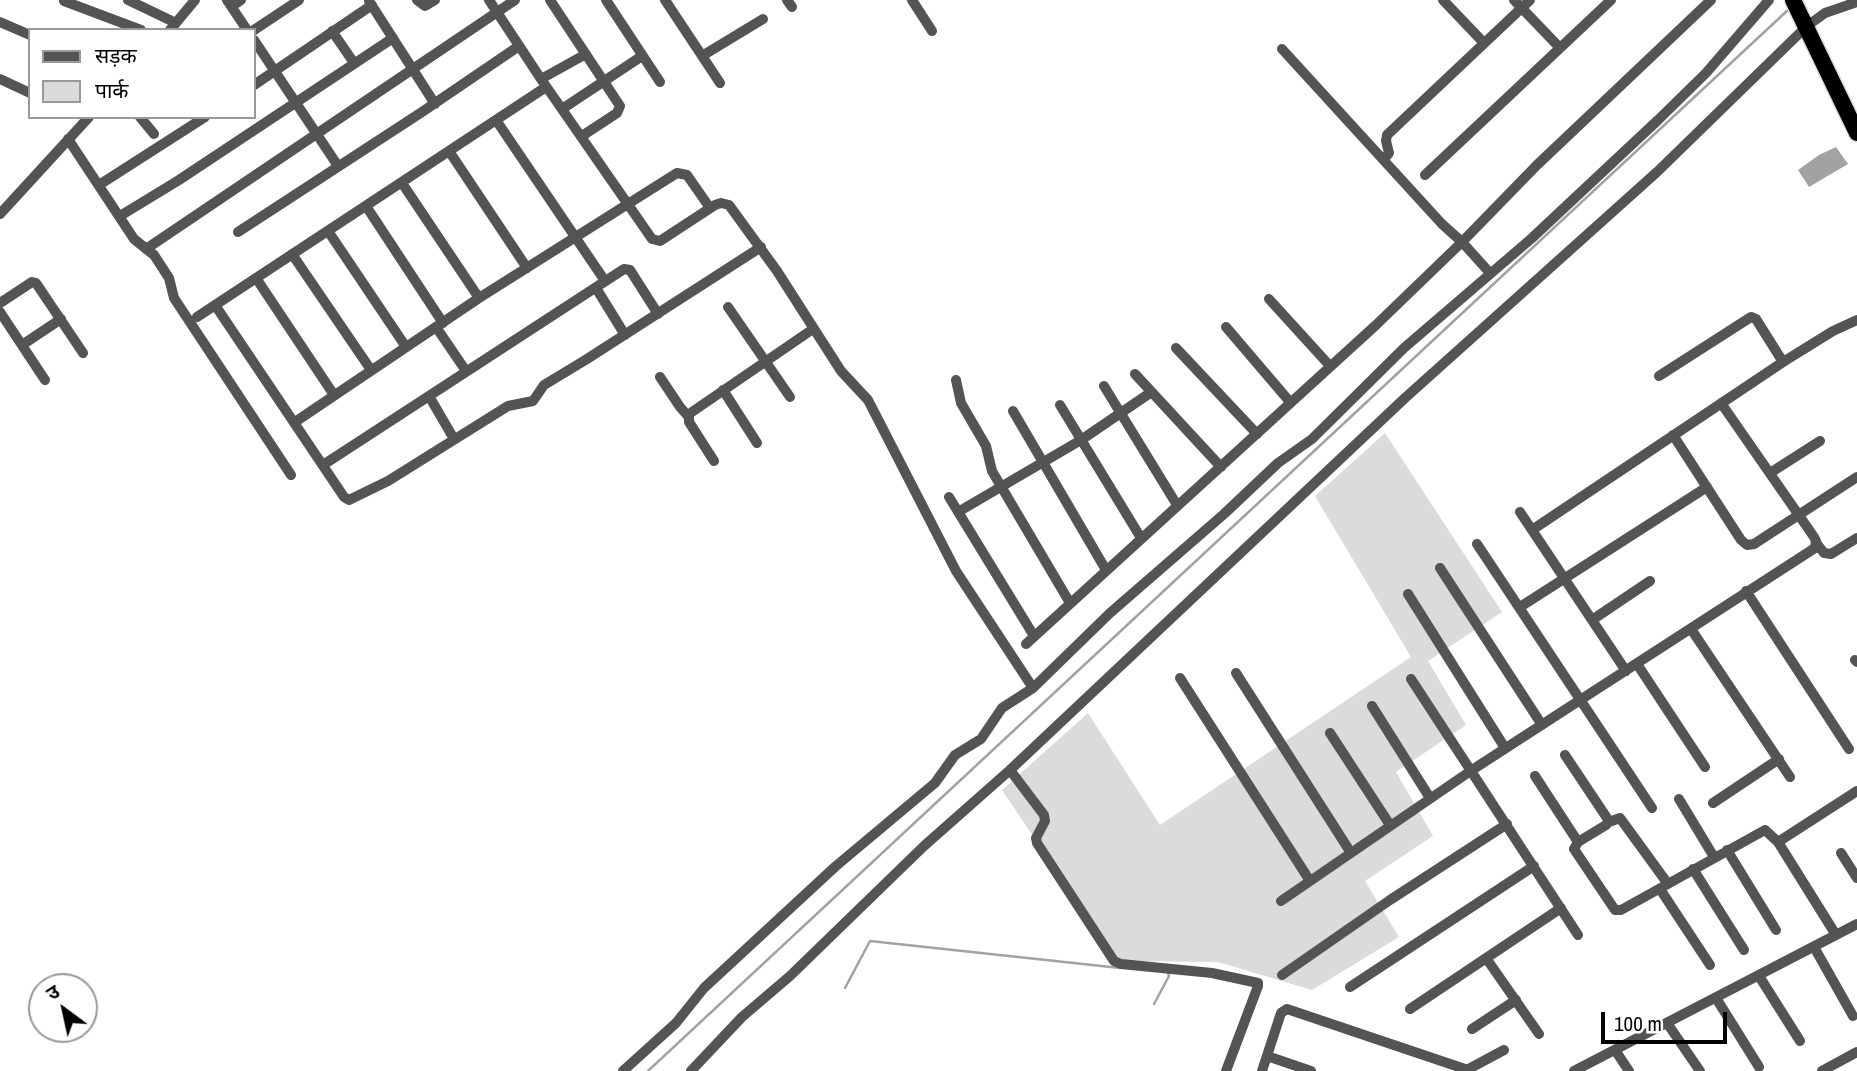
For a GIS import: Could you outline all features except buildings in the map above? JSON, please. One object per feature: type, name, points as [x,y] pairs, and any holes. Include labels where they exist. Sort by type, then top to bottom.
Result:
[{"type":"highway","points":[[1793,0],[1857,133]]},
{"type":"street","points":[[128,0],[173,26],[195,0]]},
{"type":"street","points":[[241,0],[230,3],[246,28]]},
{"type":"street","points":[[256,29],[299,0]]},
{"type":"street","points":[[417,0],[425,6],[435,0]]},
{"type":"street","points":[[489,0],[652,239],[658,242],[710,208],[721,203],[729,205],[783,279],[846,378],[868,400],[956,571],[1033,688]]},
{"type":"street","points":[[146,249],[515,0]]},
{"type":"street","points":[[551,0],[619,103],[620,110],[582,136]]},
{"type":"street","points":[[606,0],[660,82]]},
{"type":"street","points":[[665,0],[720,83]]},
{"type":"street","points":[[912,0],[932,31]]},
{"type":"street","points":[[1443,0],[1484,43]]},
{"type":"street","points":[[1425,175],[1611,0]]},
{"type":"street","points":[[949,497],[1030,640],[1257,434],[1462,242],[1537,165],[1711,0]]},
{"type":"street","points":[[623,1071],[677,1023],[704,988],[826,875],[935,783],[955,755],[981,739],[1002,708],[1033,688],[1111,613],[1279,463],[1312,439],[1398,353],[1532,238],[1706,73],[1769,0]]},
{"type":"street","points":[[64,1],[137,28]]},
{"type":"street","points":[[691,1071],[742,1017],[790,976],[924,846],[1010,770],[1405,398],[1657,172],[1804,20],[1857,2]]},
{"type":"street","points":[[256,84],[370,3],[435,104]]},
{"type":"street","points":[[1387,157],[1387,135],[1522,3],[1560,48]]},
{"type":"street","points":[[702,56],[762,19]]},
{"type":"street","points":[[0,22],[28,34]]},
{"type":"street","points":[[332,32],[354,63]]},
{"type":"street","points":[[120,216],[393,38]]},
{"type":"street","points":[[256,43],[338,166]]},
{"type":"street","points":[[238,232],[519,46]]},
{"type":"street","points":[[1282,49],[1387,157],[1441,224],[1462,242],[1490,273]]},
{"type":"street","points":[[197,317],[496,120],[586,54]]},
{"type":"street","points":[[562,109],[642,56]]},
{"type":"street","points":[[0,79],[28,92]]},
{"type":"street","points":[[0,214],[85,119]]},
{"type":"street","points":[[142,119],[154,134]]},
{"type":"street","points":[[99,185],[202,119]]},
{"type":"street","points":[[496,120],[574,237],[625,335]]},
{"type":"street","points":[[68,139],[136,242],[154,255],[169,278],[174,298],[291,475]]},
{"type":"street","points":[[449,151],[527,268]]},
{"type":"street","points":[[295,422],[479,298],[626,203],[681,172],[687,175],[710,208]]},
{"type":"street","points":[[402,183],[479,298]]},
{"type":"street","points":[[366,206],[466,371]]},
{"type":"street","points":[[328,231],[406,347]]},
{"type":"street","points":[[215,305],[344,497],[349,500],[388,481],[508,406],[533,401],[544,385],[761,247]]},
{"type":"street","points":[[292,254],[371,370]]},
{"type":"street","points":[[323,465],[624,269],[629,269],[658,314]]},
{"type":"street","points":[[256,278],[334,395]]},
{"type":"street","points":[[0,303],[34,282],[83,353]]},
{"type":"street","points":[[1269,299],[1330,366]]},
{"type":"street","points":[[728,307],[790,397]]},
{"type":"street","points":[[0,312],[46,380]]},
{"type":"street","points":[[1659,376],[1751,317],[1756,319],[1783,362]]},
{"type":"street","points":[[22,345],[61,319]]},
{"type":"street","points":[[1532,530],[1783,362],[1857,320]]},
{"type":"street","points":[[1226,327],[1290,402]]},
{"type":"street","points":[[688,416],[813,329]]},
{"type":"street","points":[[1176,348],[1257,434]]},
{"type":"street","points":[[1135,374],[1221,467]]},
{"type":"street","points":[[660,377],[688,416],[689,422],[714,461]]},
{"type":"street","points":[[956,380],[961,403],[986,446],[992,471],[1070,603]]},
{"type":"street","points":[[1104,386],[1177,505]]},
{"type":"street","points":[[723,390],[757,443]]},
{"type":"street","points":[[958,512],[1081,440],[1150,393]]},
{"type":"street","points":[[429,396],[454,439]]},
{"type":"street","points":[[1721,403],[1824,553],[1831,554],[1857,538]]},
{"type":"street","points":[[1060,405],[1141,538]]},
{"type":"street","points":[[1013,411],[1106,570]]},
{"type":"street","points":[[1673,435],[1741,540],[1747,545],[1754,544],[1857,477]]},
{"type":"street","points":[[1770,473],[1820,440]]},
{"type":"street","points":[[1520,607],[1707,487]]},
{"type":"street","points":[[1520,512],[1626,671]]},
{"type":"street","points":[[1477,544],[1652,808]]},
{"type":"street","points":[[1281,901],[1472,770],[1746,591],[1812,551],[1816,544]]},
{"type":"street","points":[[1440,568],[1542,725]]},
{"type":"street","points":[[1592,620],[1650,581]]},
{"type":"street","points":[[1746,591],[1849,749]]},
{"type":"street","points":[[1408,594],[1506,748]]},
{"type":"street","points":[[1691,629],[1790,777]]},
{"type":"street","points":[[1637,664],[1705,767]]},
{"type":"street","points":[[1236,673],[1351,853]]},
{"type":"street","points":[[1180,678],[1310,881]]},
{"type":"street","points":[[1411,679],[1578,935]]},
{"type":"street","points":[[1372,706],[1430,798]]},
{"type":"street","points":[[1330,733],[1390,825]]},
{"type":"street","points":[[1564,755],[1609,822]]},
{"type":"street","points":[[1713,803],[1779,759]]},
{"type":"street","points":[[1010,770],[1044,815],[1045,824],[1036,838],[1037,843],[1114,961],[1121,964],[1212,973],[1258,983],[1226,1071]]},
{"type":"street","points":[[1535,776],[1578,842]]},
{"type":"street","points":[[1778,842],[1857,791]]},
{"type":"street","points":[[1679,799],[1714,857]]},
{"type":"street","points":[[1710,965],[1664,886],[1620,818],[1609,822],[1574,846],[1615,910],[1621,910],[1664,886],[1762,830],[1767,831],[1778,842],[1836,935]]},
{"type":"street","points":[[1282,975],[1507,824]]},
{"type":"street","points":[[1727,850],[1776,930]]},
{"type":"street","points":[[1841,853],[1857,878]]},
{"type":"street","points":[[1350,987],[1534,866]]},
{"type":"street","points":[[1693,869],[1744,950]]},
{"type":"street","points":[[1410,1009],[1561,908]]},
{"type":"street","points":[[1574,1071],[1857,924]]},
{"type":"street","points":[[1814,947],[1853,1016]]},
{"type":"street","points":[[1486,958],[1539,1034]]},
{"type":"street","points":[[1759,976],[1800,1041]]},
{"type":"street","points":[[1716,998],[1759,1067]]},
{"type":"street","points":[[1472,1029],[1516,1000]]},
{"type":"street","points":[[1262,1071],[1281,1013],[1287,1009],[1467,1070],[1504,1050]]},
{"type":"street","points":[[1667,1023],[1700,1071]]},
{"type":"street","points":[[1615,1050],[1629,1071]]},
{"type":"street","points":[[1822,1071],[1857,1052]]},
{"type":"street","points":[[1267,1056],[1311,1071]]},
{"type":"green space","points":[[1385,433],[1502,612],[1428,661],[1466,725],[1396,772],[1433,836],[1365,881],[1399,937],[1312,990],[1218,962],[1117,961],[1002,790],[1088,713],[1160,825],[1411,657],[1315,496]]},
{"type":"shaded area","points":[[1836,147],[1848,164],[1809,187],[1798,170]]},
{"type":"waterway","points":[[648,1071],[1789,9]]},
{"type":"waterway","points":[[845,988],[870,941],[1120,968]]},
{"type":"waterway","points":[[1154,1004],[1169,976],[1168,973]]}]
